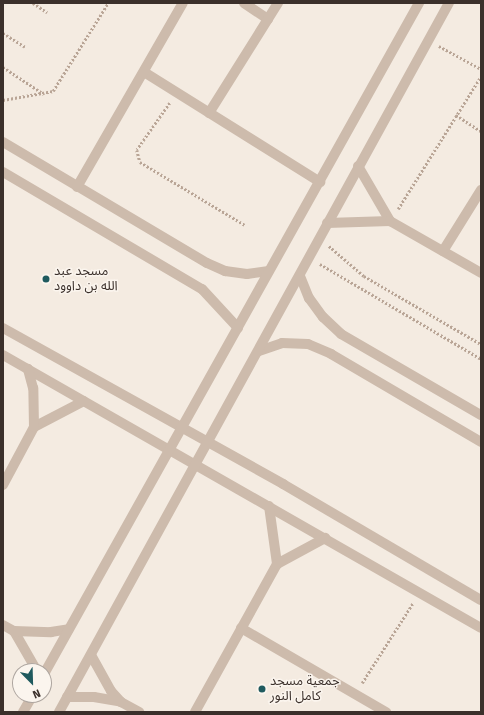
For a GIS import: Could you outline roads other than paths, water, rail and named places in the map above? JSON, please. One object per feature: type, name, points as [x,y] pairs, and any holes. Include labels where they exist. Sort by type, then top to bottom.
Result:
[{"type":"street","points":[[77,187],[183,3]]},
{"type":"street","points":[[244,3],[268,19]]},
{"type":"street","points":[[209,113],[278,3]]},
{"type":"street","points":[[50,663],[419,3]]},
{"type":"street","points":[[58,712],[196,465],[300,276],[358,166],[449,3]]},
{"type":"street","points":[[144,72],[320,182]]},
{"type":"street","points":[[3,142],[77,187],[224,271],[247,274],[269,271]]},
{"type":"street","points":[[358,166],[390,221],[481,273]]},
{"type":"street","points":[[3,172],[202,289],[238,328]]},
{"type":"street","points":[[443,251],[481,190]]},
{"type":"street","points":[[327,223],[390,221]]},
{"type":"street","points":[[300,276],[309,298],[323,317],[341,334],[481,414]]},
{"type":"street","points":[[3,328],[208,443],[481,600]]},
{"type":"street","points":[[258,352],[282,343],[308,344],[331,354],[481,442]]},
{"type":"street","points":[[3,355],[481,628]]},
{"type":"street","points":[[3,485],[34,427],[33,388],[28,369]]},
{"type":"street","points":[[34,427],[84,401]]},
{"type":"street","points":[[269,506],[277,564]]},
{"type":"street","points":[[196,712],[277,564],[308,545],[325,538]]},
{"type":"street","points":[[3,625],[14,631],[51,632],[69,629]]},
{"type":"street","points":[[241,628],[380,710]]},
{"type":"street","points":[[14,631],[32,663]]},
{"type":"street","points":[[91,655],[103,680],[121,702]]},
{"type":"street","points":[[67,697],[94,696],[121,702],[139,712]]},
{"type":"street","points":[[23,712],[28,703]]},
{"type":"place","name":"مسجد عبد الله بن داوود","points":[[46,279]]},
{"type":"place","name":"جمعية مسجد كامل النور","points":[[262,689]]}]
